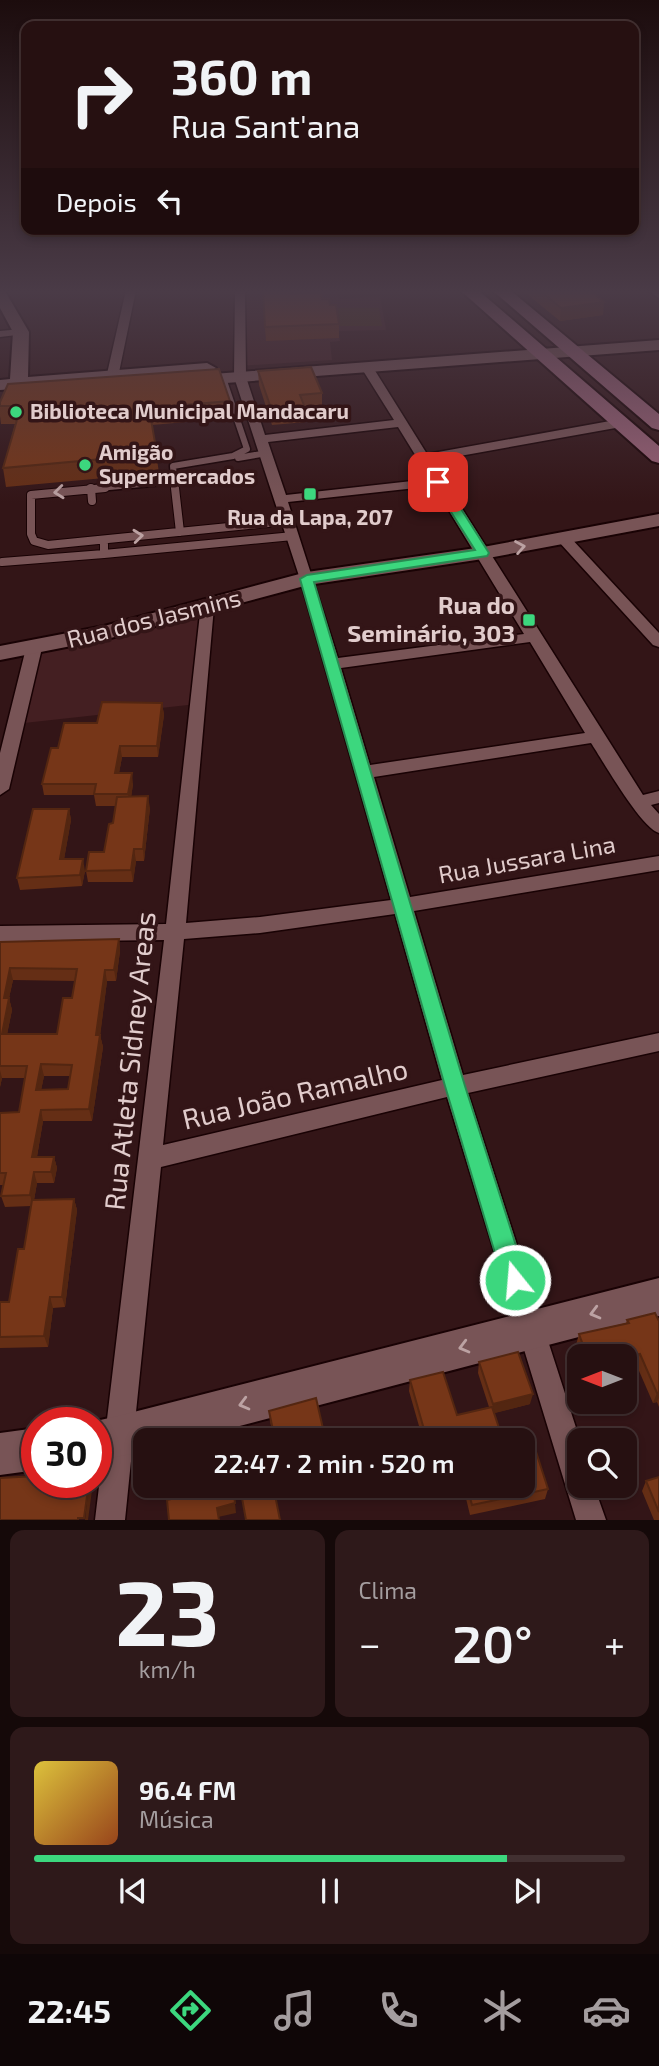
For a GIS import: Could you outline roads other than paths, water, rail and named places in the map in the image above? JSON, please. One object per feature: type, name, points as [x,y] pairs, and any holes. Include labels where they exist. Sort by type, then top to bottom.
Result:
[{"type":"main road","points":[[19,383],[20,361]]},
{"type":"main road","points":[[234,374],[392,361]]},
{"type":"main road","points":[[0,384],[368,369],[420,361]]},
{"type":"main road","points":[[550,361],[659,457]]},
{"type":"main road","points":[[585,361],[659,424]]},
{"type":"main road","points":[[0,395],[111,381]]},
{"type":"main road","points":[[307,579],[483,553],[659,520]]},
{"type":"main road","points":[[112,1438],[659,1297]]},
{"type":"main road","points":[[0,1454],[21,1451]]},
{"type":"street","points":[[111,381],[115,361]]},
{"type":"street","points":[[235,361],[234,374],[267,453],[307,579],[455,1086],[567,1445]]},
{"type":"street","points":[[368,369],[596,737],[659,827]]},
{"type":"street","points":[[262,439],[402,423]]},
{"type":"street","points":[[423,458],[621,424]]},
{"type":"street","points":[[282,499],[438,482]]},
{"type":"street","points":[[564,539],[659,642]]},
{"type":"street","name":"Rua dos Jasmins","points":[[0,653],[34,648],[206,607],[307,579]]},
{"type":"street","name":"Rua Atleta Sidney Areas","points":[[112,1407],[149,1159],[206,607]]},
{"type":"street","points":[[332,664],[535,637]]},
{"type":"street","points":[[0,789],[34,648]]},
{"type":"street","points":[[365,772],[596,737]]},
{"type":"street","points":[[639,802],[659,797]]},
{"type":"street","name":"Rua Jussara Lina","points":[[0,934],[174,931],[258,926],[404,906],[659,863]]},
{"type":"street","name":"Rua João Ramalho","points":[[149,1159],[455,1086],[659,1042]]},
{"type":"street","name":"Rua Atleta Sidney Areas","points":[[109,1498],[110,1520]]},
{"type":"street","points":[[584,1498],[591,1520]]},
{"type":"lane","points":[[180,532],[173,466],[233,456],[247,449],[234,374]]},
{"type":"lane","points":[[173,469],[267,453]]},
{"type":"lane","points":[[173,481],[31,495],[31,534],[39,544],[289,521]]},
{"type":"lane","points":[[91,488],[93,501]]},
{"type":"lane","points":[[2,562],[293,536]]},
{"type":"lane","points":[[104,540],[104,554]]},
{"type":"place","name":"Biblioteca Municipal Mandacaru","points":[[16,412]]},
{"type":"place","name":"Amigão Supermercados","points":[[85,465]]},
{"type":"place","name":"Rua da Lapa, 207","points":[[310,494]]},
{"type":"place","name":"Rua do Seminário, 303","points":[[529,620]]}]
